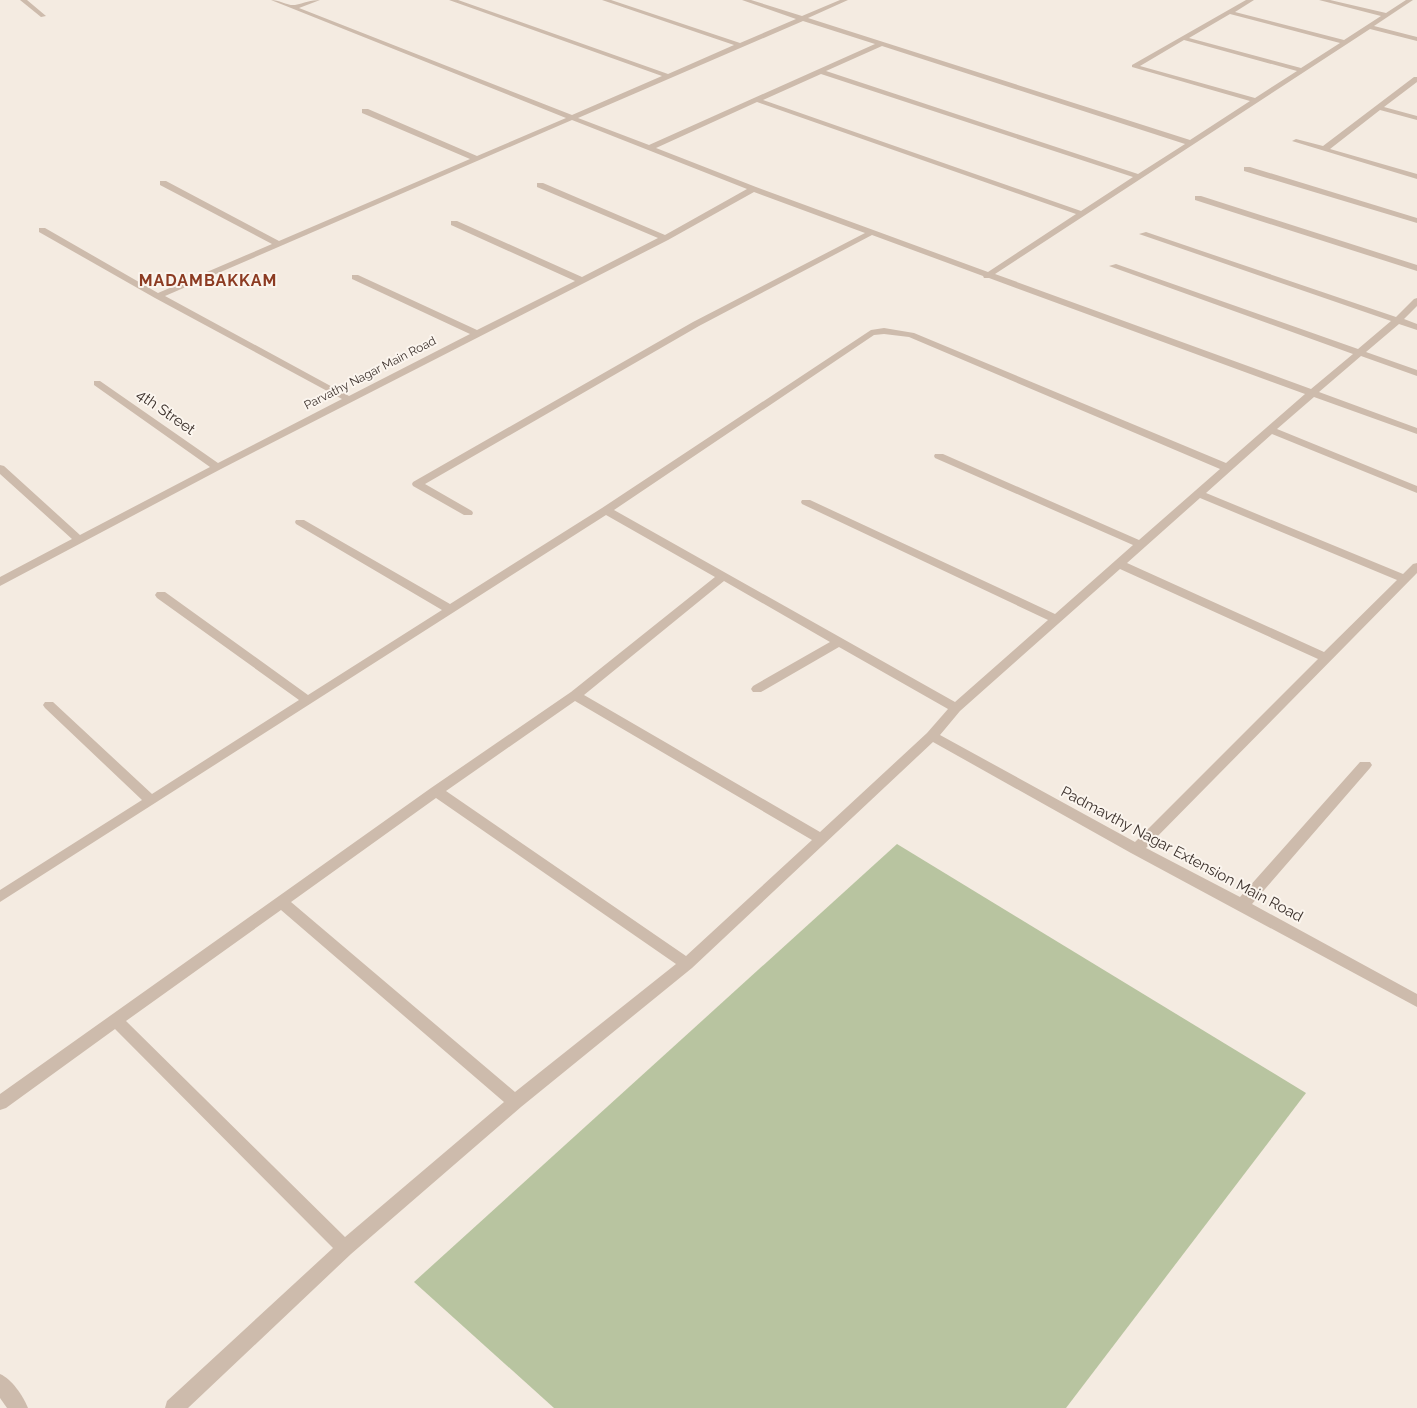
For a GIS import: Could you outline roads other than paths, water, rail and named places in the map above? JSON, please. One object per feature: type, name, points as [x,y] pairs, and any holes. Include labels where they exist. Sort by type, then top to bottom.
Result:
[{"type":"street","points":[[23,0],[42,16]]},
{"type":"street","points":[[274,0],[753,190],[1417,431]]},
{"type":"street","points":[[294,7],[317,0]]},
{"type":"street","points":[[452,0],[670,77]]},
{"type":"street","points":[[605,0],[740,45]]},
{"type":"street","points":[[746,0],[1190,144]]},
{"type":"street","points":[[158,296],[845,0]]},
{"type":"street","points":[[1251,0],[1134,66],[1254,100]]},
{"type":"street","points":[[1322,0],[1386,16]]},
{"type":"street","points":[[987,276],[1410,0]]},
{"type":"street","points":[[1228,12],[1345,42]]},
{"type":"street","points":[[1368,27],[1417,39]]},
{"type":"street","points":[[1183,38],[1301,70]]},
{"type":"street","points":[[650,148],[881,44]]},
{"type":"street","points":[[822,72],[1139,177]]},
{"type":"street","points":[[1324,149],[1417,79]]},
{"type":"street","points":[[757,100],[1083,214]]},
{"type":"street","points":[[1379,108],[1417,118]]},
{"type":"street","points":[[365,111],[475,158]]},
{"type":"street","points":[[1296,141],[1417,177]]},
{"type":"street","points":[[1247,169],[1417,221]]},
{"type":"street","points":[[163,183],[279,244]]},
{"type":"street","points":[[540,185],[666,238]]},
{"type":"street","name":"Parvathy Nagar Main Road","points":[[0,582],[217,466],[666,238],[753,190]]},
{"type":"street","points":[[1198,198],[1417,268]]},
{"type":"street","points":[[454,223],[581,280]]},
{"type":"street","points":[[42,230],[158,296],[350,400]]},
{"type":"street","points":[[468,513],[416,484],[696,324],[870,233]]},
{"type":"street","points":[[1143,234],[1417,327]]},
{"type":"street","points":[[1113,266],[1417,373]]},
{"type":"street","points":[[355,278],[478,334]]},
{"type":"street","points":[[174,1408],[345,1248],[515,1102],[688,964],[932,736],[956,708],[1313,392],[1398,320],[1417,300]]},
{"type":"street","points":[[0,897],[606,510],[871,333],[884,331],[911,335],[1228,468]]},
{"type":"street","name":"4th Street","points":[[98,383],[217,466]]},
{"type":"street","points":[[1271,430],[1417,490]]},
{"type":"street","points":[[939,456],[1140,545]]},
{"type":"street","points":[[0,468],[79,540]]},
{"type":"street","points":[[1199,494],[1404,579]]},
{"type":"street","points":[[806,502],[1056,620]]},
{"type":"street","points":[[606,510],[956,708]]},
{"type":"street","points":[[300,522],[449,609]]},
{"type":"street","points":[[1120,564],[1326,658]]},
{"type":"street","points":[[1136,849],[1417,566]]},
{"type":"street","points":[[0,1103],[575,695],[722,576]]},
{"type":"street","points":[[161,595],[308,701]]},
{"type":"street","points":[[757,689],[839,642]]},
{"type":"street","points":[[575,695],[822,838]]},
{"type":"street","points":[[49,705],[151,801]]},
{"type":"street","name":"Padmavthy Nagar Extension Main Road","points":[[932,736],[1136,849],[1417,1000]]},
{"type":"street","points":[[1242,905],[1365,764]]},
{"type":"street","points":[[436,792],[688,964]]},
{"type":"street","points":[[281,902],[515,1102]]},
{"type":"street","points":[[115,1020],[345,1248]]},
{"type":"street","points":[[0,1383],[19,1408]]},
{"type":"district","name":"MADAMBAKKAM","points":[[208,280]]}]
